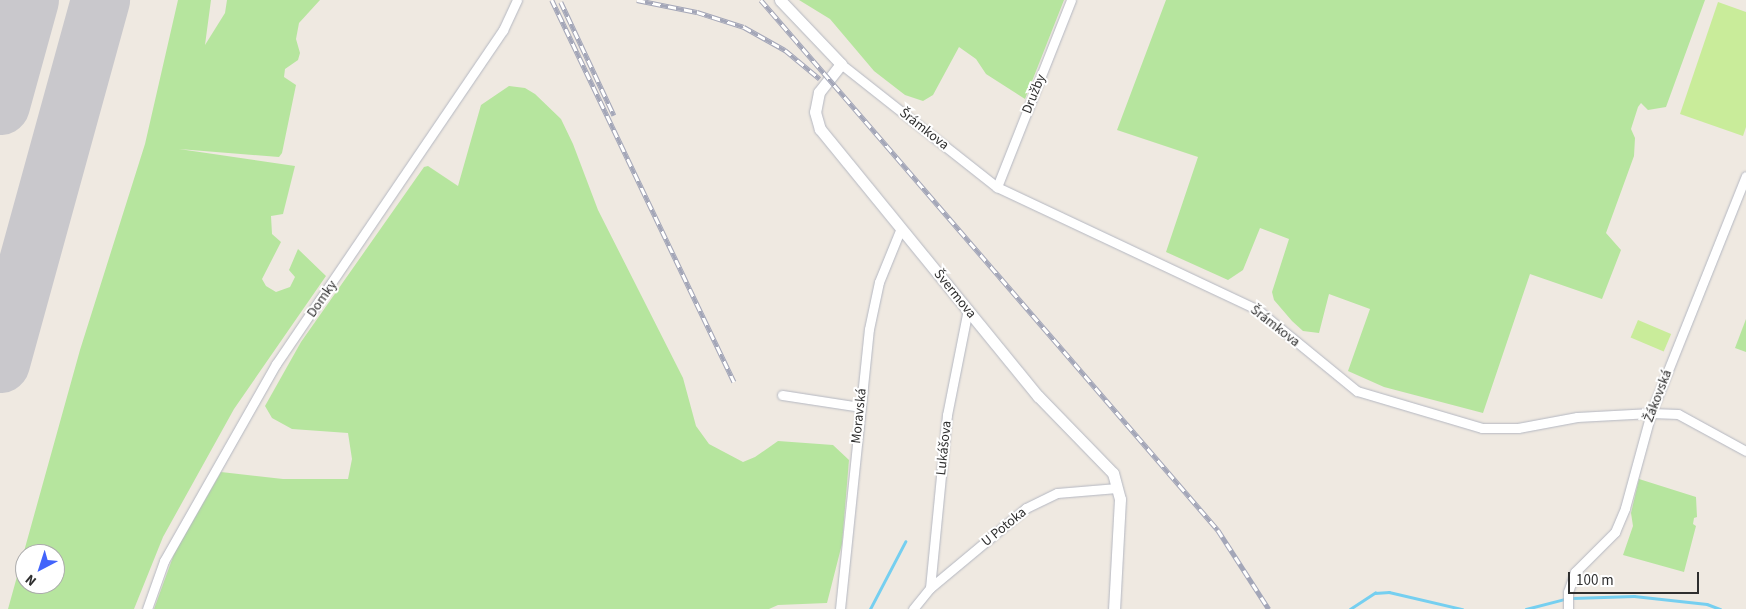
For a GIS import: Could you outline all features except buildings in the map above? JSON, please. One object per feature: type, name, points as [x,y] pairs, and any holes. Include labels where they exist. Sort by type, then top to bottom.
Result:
[{"type":"street","name":"Domky","points":[[146,609],[164,561],[276,364],[503,30],[517,0]]},
{"type":"street","points":[[780,0],[841,64]]},
{"type":"street","name":"Družby","points":[[997,187],[1071,0]]},
{"type":"street","name":"Šrámkova","points":[[841,64],[997,187],[1258,310],[1357,390],[1482,428],[1518,428],[1577,417],[1651,412],[1678,414],[1746,452]]},
{"type":"street","name":"Švermova","points":[[841,64],[819,92],[814,112],[820,129],[1038,396],[1113,473],[1120,499],[1114,609]]},
{"type":"street","name":"Žákovská","points":[[1568,609],[1568,592],[1575,572],[1615,532],[1625,508],[1651,412],[1746,176]]},
{"type":"street","name":"Moravská","points":[[840,609],[869,329],[879,282],[901,228]]},
{"type":"street","name":"Lukášova","points":[[930,588],[947,416],[968,309]]},
{"type":"street","points":[[782,394],[860,407]]},
{"type":"street","name":"U Potoka","points":[[913,609],[930,588],[1026,508],[1057,492],[1117,488]]},
{"type":"green space","points":[[178,0],[211,0],[205,45],[225,13],[227,0],[320,0],[299,23],[296,39],[300,53],[298,60],[285,69],[284,77],[296,85],[282,153],[279,157],[179,149],[295,166],[283,214],[271,216],[272,234],[281,242],[262,279],[266,286],[276,292],[290,287],[295,277],[289,270],[298,249],[326,276],[234,409],[163,537],[134,609],[8,609],[15,584],[15,594],[65,594],[65,544],[26,544],[80,350],[145,144]]},
{"type":"green space","points":[[799,0],[1064,0],[1025,99],[986,74],[976,59],[959,47],[933,95],[923,101],[905,95],[874,71],[830,19]]},
{"type":"green space","points":[[1166,0],[1705,0],[1666,107],[1648,110],[1641,103],[1638,107],[1631,129],[1635,138],[1634,156],[1606,233],[1621,250],[1602,299],[1530,274],[1483,413],[1384,387],[1348,371],[1370,309],[1329,294],[1319,333],[1303,331],[1274,300],[1272,292],[1289,239],[1260,228],[1243,270],[1228,280],[1166,252],[1198,157],[1117,130]]},
{"type":"green space","points":[[1718,2],[1746,12],[1746,127],[1743,136],[1680,114]]},
{"type":"green space","points":[[509,86],[525,88],[535,94],[561,119],[573,144],[598,210],[683,378],[696,426],[709,444],[743,462],[755,457],[778,441],[833,445],[849,460],[842,544],[827,603],[778,605],[769,609],[154,609],[174,554],[221,472],[283,479],[348,479],[352,459],[348,433],[292,429],[272,418],[265,406],[301,342],[424,167],[428,166],[458,186],[481,105]]},
{"type":"green space","points":[[1746,319],[1746,352],[1735,348]]},
{"type":"green space","points":[[1638,320],[1671,334],[1664,352],[1631,337]]},
{"type":"green space","points":[[1639,479],[1696,497],[1697,517],[1694,518],[1693,524],[1696,526],[1684,572],[1623,555],[1633,526],[1631,513]]},
{"type":"waterway","points":[[870,609],[905,542]]},
{"type":"waterway","points":[[1350,609],[1375,593],[1389,592],[1462,609]]},
{"type":"waterway","points":[[1573,598],[1634,596],[1707,604],[1720,609]]},
{"type":"waterway","points":[[1526,609],[1565,599]]},
{"type":"runway","points":[[0,105],[29,0]]},
{"type":"runway","points":[[0,363],[100,0]]},
{"type":"railway","points":[[552,0],[734,382]]},
{"type":"railway","points":[[637,0],[697,12],[744,27],[785,50],[820,79]]},
{"type":"railway","points":[[761,0],[1218,530],[1269,609]]},
{"type":"railway","points":[[561,2],[614,115]]}]
